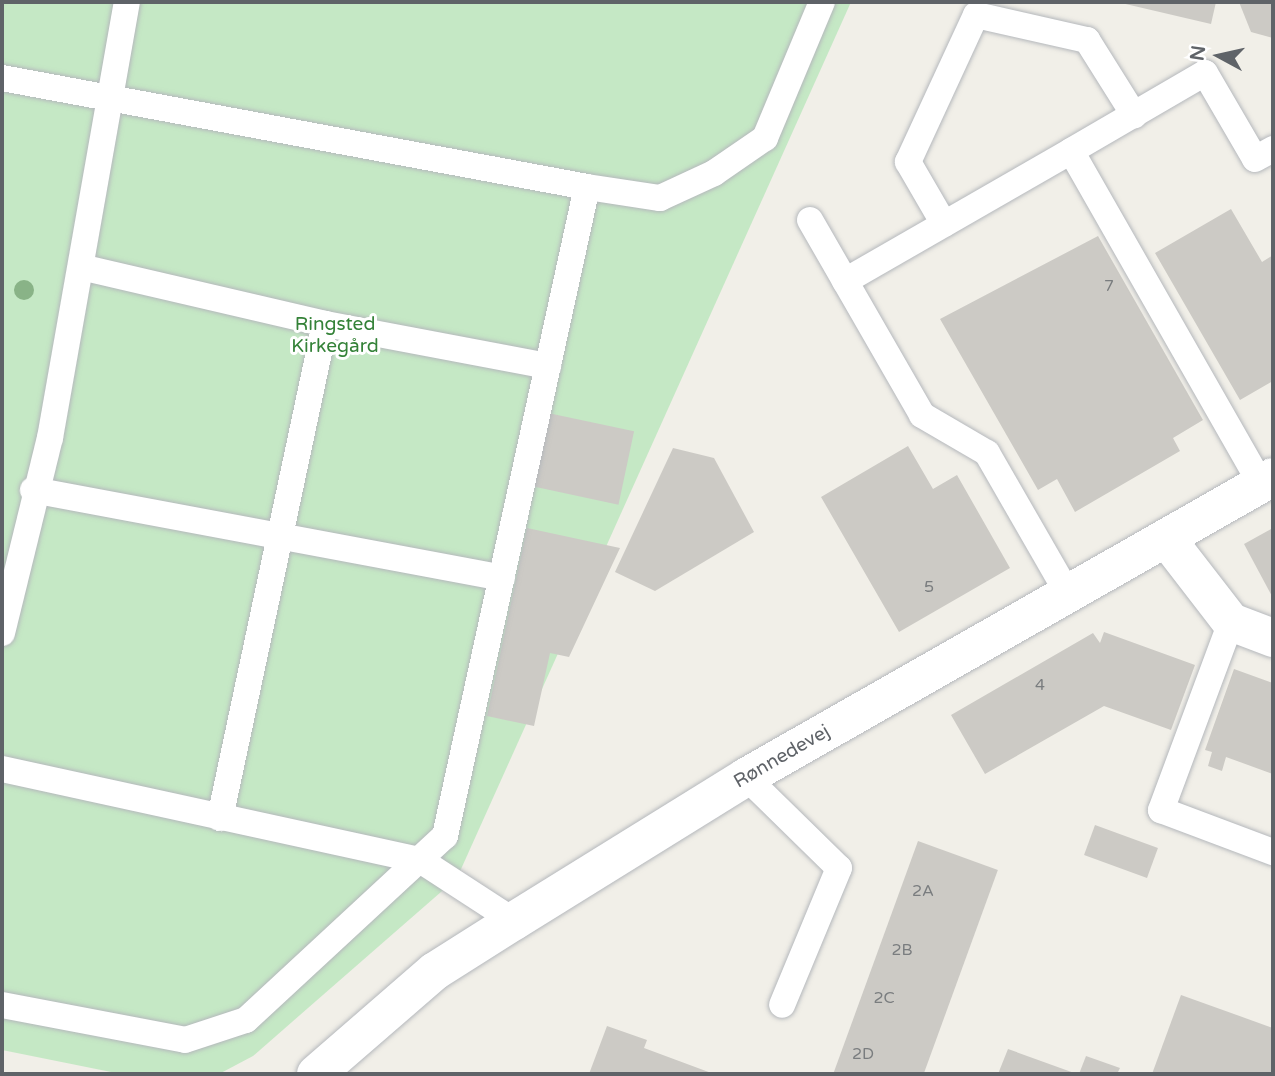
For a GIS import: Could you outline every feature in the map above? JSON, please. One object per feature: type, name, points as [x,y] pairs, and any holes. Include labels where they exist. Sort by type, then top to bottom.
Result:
[{"type":"street","name":"Rønnedevej","points":[[316,1074],[435,971],[514,921],[746,777],[1267,480]]},
{"type":"street","points":[[1166,538],[1231,622],[1273,638]]},
{"type":"lane","points":[[2,633],[33,490],[50,438],[127,2]]},
{"type":"lane","points":[[2,78],[587,187],[660,198],[714,173],[765,138],[822,2]]},
{"type":"lane","points":[[944,224],[908,162],[976,15],[1087,40],[1133,115]]},
{"type":"lane","points":[[845,281],[1205,73],[1255,159],[1273,149]]},
{"type":"lane","points":[[1070,151],[1267,480]]},
{"type":"lane","points":[[2,1005],[185,1040],[246,1020],[445,836],[587,187]]},
{"type":"lane","points":[[810,220],[922,415],[987,453],[1068,594]]},
{"type":"lane","points":[[80,267],[325,324],[548,366]]},
{"type":"lane","points":[[220,818],[325,324]]},
{"type":"lane","points":[[33,490],[502,578]]},
{"type":"lane","points":[[1231,622],[1161,810],[1273,852]]},
{"type":"lane","points":[[2,769],[420,860],[514,921]]},
{"type":"lane","points":[[746,777],[839,868],[782,1004]]},
{"type":"green space","name":"Ringsted Kirkegård","points":[[2,2],[851,2],[457,878],[253,1056],[219,1074],[121,1074],[2,1050]]},
{"type":"building","points":[[1117,2],[1216,2],[1211,24]]},
{"type":"building","points":[[1239,2],[1273,2],[1273,38],[1251,32]]},
{"type":"building","points":[[1231,209],[1262,262],[1273,255],[1273,381],[1240,400],[1155,253]]},
{"type":"building","points":[[1098,236],[1203,420],[1173,438],[1180,451],[1075,512],[1057,479],[1038,490],[940,319]]},
{"type":"building","points":[[548,413],[634,431],[618,505],[532,486]]},
{"type":"building","points":[[908,446],[933,489],[957,475],[1010,568],[899,632],[821,497]]},
{"type":"building","points":[[673,448],[714,458],[754,532],[655,591],[615,572]]},
{"type":"building","points":[[527,528],[620,548],[569,657],[550,653],[534,726],[487,716]]},
{"type":"building","points":[[1273,528],[1273,598],[1244,544]]},
{"type":"building","points":[[1104,632],[1195,665],[1171,730],[1104,706],[985,774],[951,715],[1093,633],[1100,643]]},
{"type":"building","points":[[1234,669],[1273,683],[1273,774],[1226,757],[1222,771],[1208,766],[1212,752],[1205,750]]},
{"type":"building","points":[[1095,825],[1158,848],[1147,878],[1084,855]]},
{"type":"building","points":[[918,841],[998,870],[924,1074],[833,1074]]},
{"type":"building","points":[[1181,995],[1273,1028],[1273,1074],[1152,1074]]},
{"type":"building","points":[[607,1026],[647,1040],[644,1048],[714,1074],[589,1074]]},
{"type":"building","points":[[1008,1049],[1077,1074],[998,1074]]},
{"type":"building","points":[[1086,1056],[1120,1068],[1117,1074],[1079,1074]]}]
